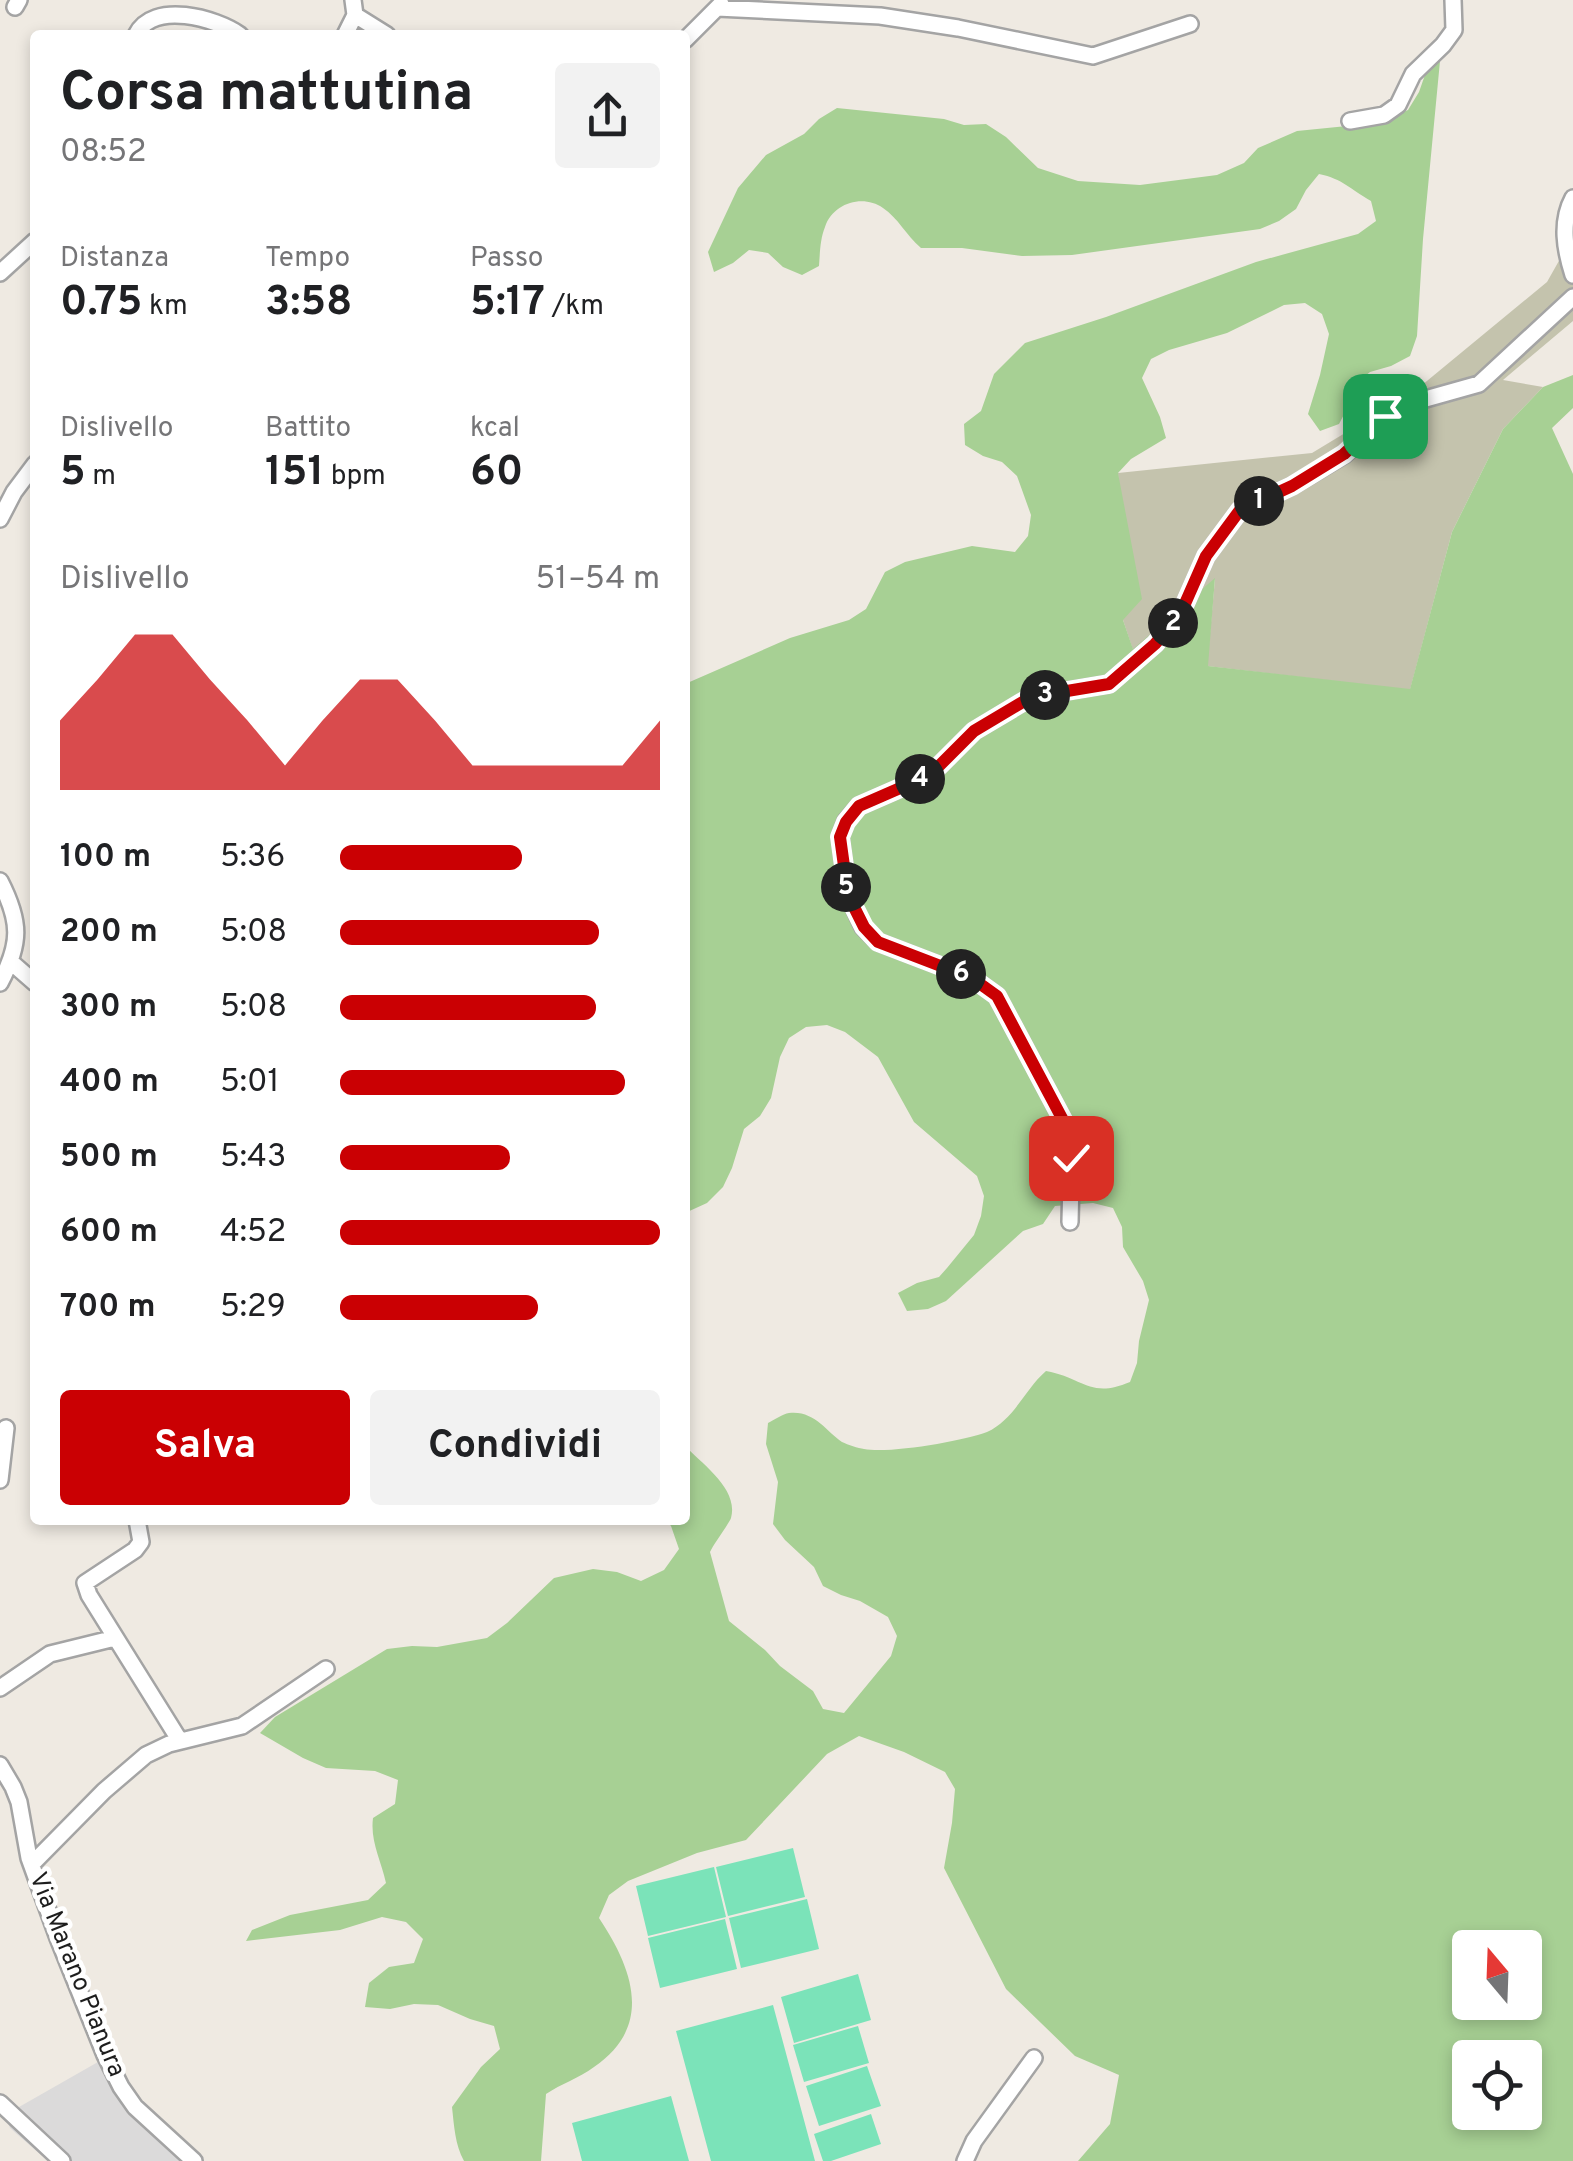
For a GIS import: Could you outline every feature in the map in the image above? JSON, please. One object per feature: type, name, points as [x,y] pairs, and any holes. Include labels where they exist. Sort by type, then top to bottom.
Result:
[{"type":"street","points":[[1350,121],[1373,118],[1398,105],[1413,74],[1454,30],[1453,0]]},
{"type":"street","points":[[690,35],[721,4],[880,16],[1093,56],[1190,24]]},
{"type":"street","points":[[354,7],[381,30]]},
{"type":"street","points":[[139,30],[150,21],[170,15],[198,16],[233,30]]},
{"type":"street","points":[[1573,198],[1564,223],[1573,275]]},
{"type":"street","points":[[0,272],[30,245]]},
{"type":"street","points":[[1070,1222],[1072,1137],[997,996],[972,978],[878,942],[864,927],[848,895],[840,837],[846,822],[859,806],[930,775],[974,731],[1031,697],[1109,684],[1155,644],[1180,615],[1206,556],[1240,510],[1292,486],[1344,454],[1396,407],[1479,384],[1573,297]]},
{"type":"street","points":[[0,519],[30,471]]},
{"type":"street","points":[[0,881],[12,904],[17,940],[0,983]]},
{"type":"street","points":[[11,962],[30,979]]},
{"type":"street","points":[[0,1480],[6,1428]]},
{"type":"street","points":[[138,1525],[141,1542],[135,1550],[85,1583],[180,1741]]},
{"type":"street","points":[[0,1688],[50,1654],[116,1638]]},
{"type":"street","points":[[32,1864],[146,1755],[180,1741],[242,1726],[326,1669]]},
{"type":"street","name":"Via Marano Pianura","points":[[0,1765],[14,1787],[32,1864],[58,1938],[120,2087],[135,2107],[194,2161]]},
{"type":"street","points":[[965,2161],[974,2141],[1034,2058]]},
{"type":"street","points":[[0,2103],[62,2161]]},
{"type":"shaded area","points":[[1573,257],[1573,321],[1503,380],[1543,387],[1503,429],[1452,532],[1410,690],[1207,666],[1215,579],[1133,650],[1123,620],[1118,473],[1312,453],[1416,390],[1547,282],[1560,259]]},
{"type":"shaded area","points":[[112,2054],[129,2092],[204,2161],[48,2161],[10,2128],[5,2115]]},
{"type":"green space","points":[[1440,61],[1417,336],[1410,356],[1370,372],[1354,385],[1339,424],[1320,431],[1308,414],[1329,334],[1322,314],[1305,303],[1284,305],[1227,333],[1151,359],[1142,378],[1166,438],[1131,459],[1118,473],[1142,599],[1123,620],[1133,649],[1215,578],[1208,666],[1410,689],[1452,532],[1503,429],[1543,387],[1573,375],[1573,408],[1552,428],[1573,474],[1573,2161],[1078,2161],[1110,2124],[1119,2075],[1075,2056],[1006,1989],[944,1868],[955,1789],[945,1772],[859,1736],[827,1754],[746,1840],[697,1853],[628,1881],[609,1895],[599,1918],[628,1977],[631,2015],[625,2034],[594,2067],[546,2094],[541,2161],[464,2161],[452,2107],[481,2067],[500,2049],[494,2026],[438,2005],[365,2007],[369,1983],[389,1967],[414,1963],[423,1939],[406,1922],[382,1917],[340,1930],[246,1941],[252,1930],[290,1915],[368,1900],[386,1883],[372,1826],[373,1818],[395,1804],[398,1780],[375,1771],[326,1768],[260,1733],[275,1717],[387,1649],[437,1647],[487,1638],[554,1578],[593,1569],[641,1581],[664,1570],[679,1549],[670,1525],[690,1525],[690,1451],[730,1497],[731,1518],[710,1552],[729,1621],[813,1691],[823,1709],[844,1713],[891,1656],[897,1636],[888,1617],[823,1586],[814,1567],[773,1524],[778,1482],[766,1444],[768,1423],[789,1413],[806,1415],[842,1442],[875,1450],[926,1446],[987,1432],[1005,1420],[1046,1371],[1096,1388],[1130,1382],[1149,1300],[1123,1247],[1122,1227],[1113,1208],[1093,1203],[1055,1206],[1043,1224],[1023,1231],[946,1301],[928,1309],[907,1311],[898,1293],[939,1277],[947,1268],[974,1235],[984,1196],[977,1176],[914,1122],[878,1057],[845,1032],[827,1025],[806,1027],[789,1038],[780,1057],[771,1098],[760,1116],[744,1129],[723,1187],[707,1203],[690,1211],[690,682],[790,638],[849,620],[866,609],[885,572],[905,562],[972,546],[1015,552],[1028,536],[1031,515],[1017,476],[1002,462],[965,445],[964,424],[981,411],[994,374],[1025,343],[1256,262],[1358,234],[1376,221],[1371,201],[1319,174],[1296,209],[1260,229],[1072,255],[1022,256],[962,248],[921,248],[883,208],[867,202],[849,203],[835,212],[822,236],[819,266],[802,275],[783,267],[768,253],[749,250],[714,272],[708,252],[738,188],[766,155],[804,134],[837,108],[944,119],[964,125],[986,124],[1038,168],[1078,181],[1140,185],[1217,175],[1244,163],[1258,148],[1297,131],[1377,123],[1408,110],[1426,72]]},
{"type":"green space","points":[[793,1848],[805,1897],[728,1916],[716,1867]]},
{"type":"green space","points":[[714,1867],[726,1917],[648,1936],[636,1886]]},
{"type":"green space","points":[[807,1899],[819,1949],[741,1968],[729,1918]]},
{"type":"green space","points":[[725,1919],[737,1969],[660,1988],[648,1938]]},
{"type":"green space","points":[[858,1974],[871,2020],[794,2043],[781,1997]]},
{"type":"green space","points":[[773,2005],[815,2161],[711,2161],[676,2031]]},
{"type":"green space","points":[[858,2026],[869,2063],[804,2082],[793,2045]]},
{"type":"green space","points":[[867,2066],[881,2106],[819,2126],[806,2086]]},
{"type":"green space","points":[[671,2096],[689,2161],[582,2161],[572,2123]]},
{"type":"green space","points":[[871,2114],[881,2144],[823,2161],[814,2134]]},
{"type":"route","points":[[1071,1158],[1072,1137],[997,996],[972,978],[878,942],[864,927],[848,895],[840,837],[846,822],[859,806],[930,775],[974,731],[1031,697],[1109,684],[1155,644],[1180,615],[1206,556],[1240,510],[1292,486],[1344,454],[1385,416]]}]
